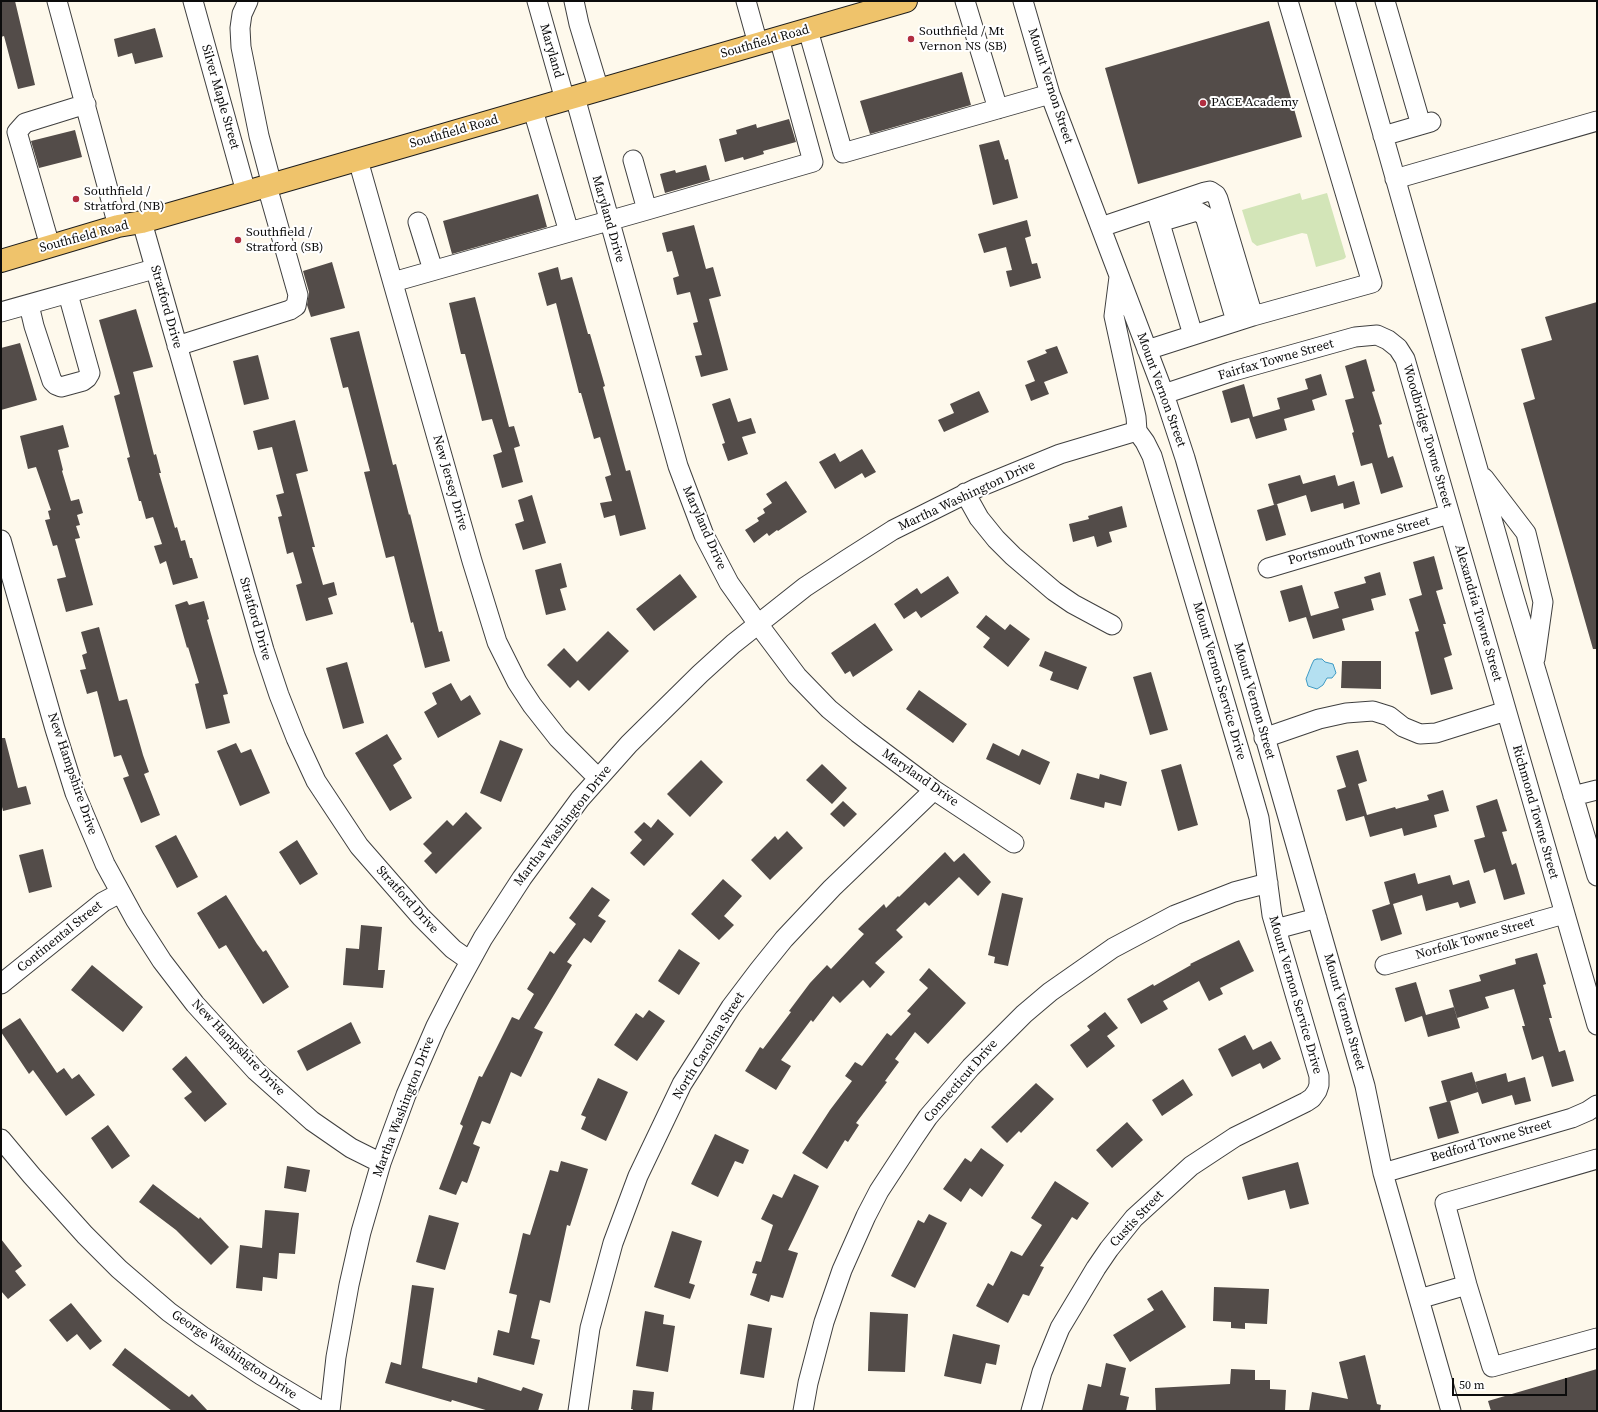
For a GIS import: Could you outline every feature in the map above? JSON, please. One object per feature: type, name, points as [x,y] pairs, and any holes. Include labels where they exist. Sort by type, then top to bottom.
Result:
[{"type":"main road","name":"Southfield Road","points":[[1,261],[118,226],[142,222],[262,188],[906,1]]},
{"type":"street","points":[[57,1],[118,226]]},
{"type":"street","name":"Silver Maple Street","points":[[193,1],[262,188]]},
{"type":"street","points":[[177,346],[290,310],[296,306],[298,295],[262,188],[259,136],[241,46],[240,28],[242,14],[248,1]]},
{"type":"street","name":"Maryland","points":[[537,1],[570,99]]},
{"type":"street","points":[[574,1],[579,24],[599,90]]},
{"type":"street","points":[[746,1],[758,44]]},
{"type":"street","points":[[965,1],[998,109]]},
{"type":"street","name":"Mount Vernon Street","points":[[1023,1],[1050,94],[1164,394],[1195,491],[1264,738],[1365,1086],[1383,1173],[1451,1411]]},
{"type":"street","points":[[1147,350],[1245,319],[1372,283],[1288,1]]},
{"type":"street","points":[[1345,1],[1478,472],[1597,876]]},
{"type":"street","points":[[1383,136],[1426,123],[1385,1]]},
{"type":"street","points":[[808,30],[843,153],[1050,94]]},
{"type":"street","points":[[392,282],[813,162],[780,38]]},
{"type":"street","name":"Maryland Drive","points":[[570,99],[609,221],[667,430],[685,487],[704,535],[729,583],[797,676],[829,709],[858,733],[934,790],[1014,843]]},
{"type":"street","points":[[50,246],[17,132],[25,123],[86,104]]},
{"type":"street","points":[[533,110],[569,232]]},
{"type":"street","points":[[1395,179],[1597,120]]},
{"type":"street","name":"New Jersey Drive","points":[[358,160],[497,642],[517,682],[532,705],[558,738],[598,778]]},
{"type":"street","points":[[633,160],[648,210]]},
{"type":"street","points":[[1101,227],[1158,215],[1197,211],[1205,216],[1245,319]]},
{"type":"street","points":[[1158,215],[1193,335]]},
{"type":"street","name":"Stratford Drive","points":[[142,222],[154,269],[271,672],[288,719],[306,760],[331,806],[358,846],[421,917],[453,949],[470,961]]},
{"type":"street","points":[[418,222],[433,270]]},
{"type":"street","points":[[1,312],[154,269]]},
{"type":"street","name":"Mount Vernon Service Drive","points":[[1119,274],[1114,316],[1136,417],[1137,431],[1145,442],[1152,456],[1259,818],[1272,915],[1319,1076],[1317,1091]]},
{"type":"street","points":[[29,304],[34,326],[52,381],[61,387],[83,381],[90,373],[68,294]]},
{"type":"street","name":"Fairfax Towne Street","points":[[1164,394],[1230,372],[1355,337],[1377,335],[1388,340]]},
{"type":"street","name":"Woodbridge Towne Street","points":[[1388,340],[1398,348],[1405,359],[1450,514]]},
{"type":"street","name":"Martha Washington Drive","points":[[330,1411],[336,1357],[349,1285],[361,1232],[380,1163],[423,1054],[445,1008],[483,938],[522,878],[558,828],[598,778],[629,744],[700,674],[733,644],[806,587],[846,560],[893,530],[965,493],[1042,460],[1087,445],[1137,431]]},
{"type":"street","points":[[1478,472],[1526,533],[1543,602],[1534,664]]},
{"type":"street","points":[[965,493],[979,518],[996,539],[1013,556],[1060,595],[1112,625]]},
{"type":"street","name":"Portsmouth Towne Street","points":[[1268,568],[1450,514]]},
{"type":"street","name":"Alexandria Towne Street","points":[[1450,514],[1506,711]]},
{"type":"street","name":"New Hampshire Drive","points":[[1,540],[55,729],[75,793],[93,836],[120,893],[162,961],[195,1004],[242,1055],[268,1082],[312,1121],[351,1148],[380,1163]]},
{"type":"street","points":[[1264,738],[1319,719],[1346,713],[1373,711],[1389,716],[1403,727],[1420,734],[1436,733],[1506,711]]},
{"type":"street","name":"Richmond Towne Street","points":[[1506,711],[1597,1025]]},
{"type":"street","name":"North Carolina Street","points":[[578,1411],[590,1328],[613,1243],[636,1182],[682,1084],[731,1007],[784,939],[832,888],[934,790]]},
{"type":"street","points":[[1573,796],[1597,790]]},
{"type":"street","name":"Connecticut Drive","points":[[803,1411],[811,1370],[824,1322],[842,1270],[866,1216],[879,1191],[912,1138],[966,1072],[1000,1036],[1040,1001],[1069,977],[1113,948],[1175,915],[1234,892],[1268,883]]},
{"type":"street","name":"Continental Street","points":[[1,984],[103,902],[120,893]]},
{"type":"street","name":"Norfolk Towne Street","points":[[1385,965],[1564,914]]},
{"type":"street","points":[[1276,929],[1317,918]]},
{"type":"street","name":"Custis Street","points":[[1032,1411],[1042,1372],[1060,1328],[1096,1268],[1134,1218],[1177,1178],[1203,1158],[1235,1137],[1306,1102],[1312,1098],[1317,1091]]},
{"type":"street","name":"Bedford Towne Street","points":[[1383,1173],[1572,1118],[1597,1105]]},
{"type":"street","name":"George Washington Drive","points":[[1,1139],[36,1182],[119,1269],[202,1336],[261,1375],[321,1411]]},
{"type":"street","points":[[1597,1159],[1445,1203],[1467,1285],[1492,1367],[1597,1338]]},
{"type":"street","points":[[1419,1299],[1467,1285]]},
{"type":"green space","points":[[1300,193],[1302,200],[1327,193],[1346,257],[1344,259],[1316,267],[1307,234],[1302,233],[1257,246],[1252,242],[1242,210]]},
{"type":"water","points":[[1322,659],[1325,662],[1333,664],[1336,673],[1332,678],[1327,678],[1323,685],[1317,689],[1308,686],[1306,679],[1314,660]]},
{"type":"building","points":[[1,1],[15,1],[35,85],[18,89],[4,36],[1,37]]},
{"type":"building","name":"PACE Academy","points":[[1269,21],[1302,137],[1138,184],[1105,68]]},
{"type":"building","points":[[155,28],[163,57],[135,64],[132,53],[118,57],[114,39]]},
{"type":"building","points":[[962,72],[971,105],[870,134],[860,101]]},
{"type":"building","points":[[789,119],[796,142],[763,151],[764,154],[744,160],[743,157],[725,162],[719,139],[737,134],[736,130],[756,124],[757,128]]},
{"type":"building","points":[[75,130],[82,157],[39,168],[31,141]]},
{"type":"building","points":[[999,140],[1005,160],[1008,159],[1018,198],[993,205],[979,145]]},
{"type":"building","points":[[706,165],[710,180],[665,193],[660,174],[675,170],[676,173]]},
{"type":"building","points":[[538,194],[547,227],[452,254],[443,221]]},
{"type":"building","points":[[1027,220],[1031,236],[1025,238],[1032,264],[1037,263],[1041,278],[1010,287],[1006,271],[1012,270],[1006,247],[984,253],[978,234]]},
{"type":"building","points":[[694,225],[706,269],[713,267],[721,296],[709,299],[728,370],[701,377],[695,356],[702,355],[693,323],[698,322],[690,292],[677,295],[673,278],[679,276],[672,251],[667,252],[662,233]]},
{"type":"building","points":[[332,262],[345,308],[311,317],[307,305],[309,292],[303,271]]},
{"type":"building","points":[[558,267],[561,280],[572,277],[588,334],[590,334],[605,386],[603,387],[626,471],[630,470],[646,529],[620,536],[615,515],[604,518],[600,503],[612,501],[605,477],[611,475],[600,437],[594,439],[581,393],[579,393],[556,303],[547,306],[538,273]]},
{"type":"building","points":[[475,297],[509,427],[514,426],[520,446],[514,448],[523,482],[502,488],[493,455],[502,452],[492,419],[482,421],[465,354],[461,354],[449,303]]},
{"type":"building","points":[[1597,302],[1597,649],[1593,649],[1523,403],[1535,399],[1521,349],[1552,340],[1545,317]]},
{"type":"building","points":[[136,309],[153,367],[133,372],[154,455],[156,454],[161,473],[159,473],[175,528],[177,527],[181,541],[185,540],[198,578],[173,585],[166,561],[160,564],[154,546],[162,544],[153,517],[146,519],[141,501],[139,501],[127,458],[130,457],[114,396],[120,394],[99,320]]},
{"type":"building","points":[[359,331],[393,465],[396,464],[409,515],[410,514],[439,632],[442,631],[450,661],[425,668],[413,622],[411,623],[394,556],[386,558],[364,472],[370,471],[348,387],[343,388],[330,338]]},
{"type":"building","points":[[20,343],[37,400],[1,410],[1,348]]},
{"type":"building","points":[[1057,346],[1068,373],[1044,382],[1049,394],[1031,401],[1025,385],[1035,381],[1027,361],[1047,353],[1045,350]]},
{"type":"building","points":[[258,355],[269,399],[244,405],[233,361]]},
{"type":"building","points":[[1366,359],[1375,391],[1372,392],[1382,424],[1379,425],[1388,458],[1393,456],[1403,487],[1381,494],[1372,463],[1361,466],[1352,433],[1354,432],[1345,400],[1354,398],[1345,366]]},
{"type":"building","points":[[1321,374],[1327,395],[1312,400],[1315,410],[1284,419],[1287,430],[1256,439],[1249,418],[1231,423],[1222,391],[1244,384],[1253,417],[1280,409],[1277,398],[1308,389],[1305,379]]},
{"type":"building","points":[[979,391],[989,412],[944,432],[938,420],[954,413],[950,404]]},
{"type":"building","points":[[730,398],[738,422],[751,418],[756,433],[742,437],[748,454],[728,461],[722,444],[725,443],[712,404]]},
{"type":"building","points":[[295,420],[308,471],[296,474],[315,547],[312,547],[323,585],[334,582],[337,595],[328,598],[333,614],[306,621],[296,585],[302,583],[293,552],[287,554],[278,517],[282,516],[276,495],[284,493],[272,447],[258,450],[253,431]]},
{"type":"building","points":[[63,425],[69,447],[58,450],[62,471],[71,501],[79,499],[83,513],[77,515],[80,525],[76,526],[80,538],[75,539],[93,605],[66,612],[57,579],[66,577],[57,545],[53,546],[45,520],[50,519],[48,511],[51,510],[36,467],[28,469],[20,436]]},
{"type":"building","points":[[862,449],[876,472],[865,478],[862,473],[835,489],[819,462],[835,453],[840,462]]},
{"type":"building","points":[[1300,475],[1303,484],[1335,475],[1338,486],[1354,481],[1360,504],[1344,509],[1343,503],[1311,512],[1306,495],[1274,505],[1268,484]]},
{"type":"building","points":[[786,481],[807,512],[769,536],[767,533],[754,543],[745,530],[759,521],[757,518],[765,513],[763,509],[772,503],[766,494]]},
{"type":"building","points":[[532,495],[546,543],[523,550],[515,524],[524,521],[518,500]]},
{"type":"building","points":[[1277,504],[1286,535],[1266,541],[1257,510]]},
{"type":"building","points":[[1122,506],[1127,527],[1109,532],[1112,542],[1097,547],[1094,536],[1073,542],[1069,524],[1089,519],[1088,516]]},
{"type":"building","points":[[1434,556],[1443,589],[1436,591],[1446,624],[1443,624],[1452,655],[1444,658],[1453,689],[1431,695],[1415,632],[1419,631],[1409,599],[1422,595],[1413,562]]},
{"type":"building","points":[[561,563],[567,587],[560,589],[566,610],[546,615],[535,570]]},
{"type":"building","points":[[1380,572],[1386,595],[1371,599],[1374,610],[1342,619],[1345,630],[1313,639],[1306,617],[1289,622],[1280,591],[1302,585],[1311,616],[1339,608],[1334,592],[1366,583],[1364,577]]},
{"type":"building","points":[[680,574],[697,597],[654,631],[636,609]]},
{"type":"building","points":[[948,576],[959,593],[921,618],[916,611],[904,619],[894,604],[917,588],[921,594]]},
{"type":"building","points":[[187,601],[189,605],[204,601],[209,619],[207,620],[228,694],[223,695],[230,723],[206,729],[195,684],[199,683],[175,605]]},
{"type":"building","points":[[986,615],[1005,630],[1010,624],[1030,639],[1008,667],[983,647],[990,638],[976,627]]},
{"type":"building","points":[[875,623],[893,650],[853,677],[850,671],[845,674],[831,653]]},
{"type":"building","points":[[99,627],[119,701],[127,699],[149,772],[144,774],[160,815],[141,823],[123,778],[129,776],[121,755],[114,757],[97,691],[87,694],[80,670],[86,669],[82,655],[87,653],[81,632]]},
{"type":"building","points":[[608,631],[629,651],[589,691],[578,680],[570,688],[547,665],[564,648],[577,662]]},
{"type":"building","points":[[1045,651],[1087,667],[1078,690],[1050,680],[1053,672],[1039,666]]},
{"type":"building","points":[[1342,661],[1381,661],[1381,689],[1341,688]]},
{"type":"building","points":[[347,662],[364,723],[343,729],[326,668]]},
{"type":"building","points":[[1151,672],[1168,730],[1150,735],[1133,677]]},
{"type":"building","points":[[451,683],[461,701],[470,695],[481,714],[438,738],[424,712],[437,704],[432,693]]},
{"type":"building","points":[[919,690],[967,724],[953,743],[906,709]]},
{"type":"building","points":[[387,734],[402,759],[393,765],[412,798],[390,811],[355,753]]},
{"type":"building","points":[[1,738],[5,738],[18,788],[26,786],[31,804],[3,811],[1,803]]},
{"type":"building","points":[[500,740],[523,749],[501,802],[480,793]]},
{"type":"building","points":[[236,743],[241,753],[251,749],[270,793],[240,806],[217,751]]},
{"type":"building","points":[[993,743],[1019,756],[1022,749],[1050,762],[1040,785],[986,759]]},
{"type":"building","points":[[1358,750],[1367,781],[1358,784],[1367,815],[1429,800],[1427,795],[1443,790],[1449,811],[1434,815],[1437,827],[1404,836],[1402,828],[1370,837],[1364,816],[1346,821],[1337,790],[1346,787],[1336,756]]},
{"type":"building","points":[[701,760],[723,782],[690,817],[667,794]]},
{"type":"building","points":[[822,764],[847,788],[832,804],[806,780]]},
{"type":"building","points":[[1181,764],[1198,825],[1178,831],[1161,770]]},
{"type":"building","points":[[1077,773],[1099,779],[1100,774],[1127,782],[1121,806],[1105,802],[1104,808],[1070,799]]},
{"type":"building","points":[[1497,799],[1507,831],[1502,832],[1512,865],[1516,863],[1525,894],[1504,900],[1495,869],[1484,873],[1474,840],[1485,837],[1476,806]]},
{"type":"building","points":[[843,801],[857,814],[844,827],[830,814]]},
{"type":"building","points":[[466,812],[482,828],[436,874],[424,861],[432,853],[423,844],[447,820],[453,826]]},
{"type":"building","points":[[658,819],[674,834],[644,866],[630,853],[642,840],[634,832],[644,822],[651,828]]},
{"type":"building","points":[[787,831],[803,848],[770,880],[751,860],[775,836],[778,840]]},
{"type":"building","points":[[176,835],[198,877],[177,888],[155,846]]},
{"type":"building","points":[[297,840],[318,874],[300,885],[279,852]]},
{"type":"building","points":[[43,849],[52,887],[29,893],[19,855]]},
{"type":"building","points":[[945,852],[954,862],[964,853],[991,882],[978,896],[959,877],[929,906],[925,902],[896,930],[903,937],[875,963],[885,972],[870,988],[863,980],[840,1003],[833,996],[813,1022],[811,1020],[781,1060],[791,1066],[776,1090],[745,1071],[760,1047],[763,1049],[791,1012],[789,1011],[810,983],[827,965],[831,969],[864,934],[858,929],[884,904],[886,908],[898,896],[899,897]]},
{"type":"building","points":[[1415,873],[1418,884],[1450,875],[1453,885],[1469,880],[1476,903],[1460,908],[1458,902],[1426,911],[1422,895],[1393,904],[1402,934],[1381,941],[1372,910],[1390,904],[1384,882]]},
{"type":"building","points":[[723,879],[742,896],[724,916],[734,925],[719,940],[691,914]]},
{"type":"building","points":[[592,887],[610,900],[598,916],[606,921],[591,943],[584,938],[567,962],[572,965],[534,1028],[543,1032],[521,1077],[511,1072],[490,1124],[482,1121],[473,1144],[480,1147],[467,1183],[462,1181],[456,1195],[439,1189],[463,1126],[460,1124],[479,1076],[482,1077],[512,1017],[519,1020],[534,994],[527,989],[550,951],[554,954],[576,924],[569,918]]},
{"type":"building","points":[[1002,893],[1023,898],[1008,966],[994,963],[995,957],[988,955]]},
{"type":"building","points":[[226,895],[257,944],[263,952],[266,950],[289,987],[263,1004],[226,945],[219,949],[197,913]]},
{"type":"building","points":[[361,925],[382,927],[378,970],[385,970],[383,988],[343,985],[346,948],[359,949]]},
{"type":"building","points":[[1239,940],[1254,971],[1220,988],[1223,994],[1209,1001],[1199,981],[1163,1001],[1168,1009],[1141,1024],[1127,999],[1153,984],[1154,986],[1191,965],[1190,964]]},
{"type":"building","points":[[679,949],[700,963],[679,995],[658,981]]},
{"type":"building","points":[[1537,953],[1546,984],[1543,985],[1552,1018],[1549,1018],[1559,1052],[1565,1050],[1574,1081],[1552,1087],[1543,1056],[1532,1060],[1522,1026],[1525,1026],[1514,989],[1485,997],[1489,1008],[1457,1018],[1449,990],[1481,981],[1479,975],[1516,964],[1515,959]]},
{"type":"building","points":[[92,965],[143,1007],[123,1032],[71,990]]},
{"type":"building","points":[[929,968],[966,1003],[928,1044],[915,1032],[895,1059],[899,1062],[885,1081],[887,1082],[856,1123],[859,1125],[848,1142],[845,1140],[827,1169],[802,1153],[830,1110],[852,1081],[845,1076],[855,1062],[862,1066],[887,1033],[891,1036],[911,1014],[907,1011],[928,988],[919,980]]},
{"type":"building","points":[[1416,982],[1426,1015],[1454,1007],[1460,1028],[1428,1037],[1422,1016],[1405,1022],[1395,988]]},
{"type":"building","points":[[649,1010],[665,1021],[637,1061],[614,1045],[636,1013],[643,1018]]},
{"type":"building","points":[[1105,1012],[1118,1028],[1107,1036],[1115,1046],[1087,1068],[1070,1045],[1090,1030],[1087,1026]]},
{"type":"building","points":[[20,1018],[57,1073],[64,1068],[72,1079],[79,1074],[95,1095],[66,1116],[33,1070],[29,1074],[1,1032],[1,1030]]},
{"type":"building","points":[[351,1022],[361,1043],[307,1071],[297,1051]]},
{"type":"building","points":[[1245,1035],[1253,1050],[1271,1041],[1281,1059],[1263,1069],[1260,1063],[1232,1077],[1218,1049]]},
{"type":"building","points":[[186,1056],[227,1104],[205,1122],[184,1098],[192,1092],[172,1069]]},
{"type":"building","points":[[1472,1072],[1475,1082],[1506,1073],[1508,1082],[1525,1077],[1531,1101],[1515,1105],[1512,1095],[1482,1104],[1478,1092],[1447,1102],[1441,1081]]},
{"type":"building","points":[[598,1078],[628,1092],[606,1141],[581,1129],[586,1117],[581,1115]]},
{"type":"building","points":[[1183,1079],[1193,1095],[1162,1116],[1152,1100]]},
{"type":"building","points":[[1036,1083],[1054,1099],[1021,1133],[1019,1131],[1007,1143],[991,1127]]},
{"type":"building","points":[[1450,1101],[1459,1133],[1438,1139],[1429,1107]]},
{"type":"building","points":[[1127,1122],[1143,1140],[1112,1168],[1096,1150]]},
{"type":"building","points":[[108,1125],[130,1156],[112,1169],[91,1138]]},
{"type":"building","points":[[715,1134],[749,1150],[743,1164],[735,1161],[718,1197],[691,1184]]},
{"type":"building","points":[[981,1148],[1004,1165],[982,1197],[970,1188],[961,1202],[943,1189],[965,1158],[971,1162]]},
{"type":"building","points":[[561,1161],[588,1169],[570,1226],[567,1225],[550,1303],[540,1300],[531,1338],[540,1340],[534,1365],[493,1355],[498,1330],[509,1333],[517,1295],[509,1293],[523,1233],[530,1235],[550,1170],[558,1172]]},
{"type":"building","points":[[1298,1162],[1309,1204],[1290,1209],[1285,1190],[1248,1200],[1242,1177]]},
{"type":"building","points":[[287,1166],[310,1170],[306,1192],[284,1188]]},
{"type":"building","points":[[794,1174],[819,1186],[788,1250],[798,1253],[783,1298],[771,1295],[769,1302],[750,1295],[757,1274],[752,1273],[756,1261],[761,1262],[773,1225],[761,1219],[773,1194],[782,1198]]},
{"type":"building","points":[[1055,1181],[1089,1203],[1077,1220],[1072,1217],[1040,1266],[1044,1267],[1029,1296],[1023,1294],[1008,1323],[976,1306],[988,1283],[993,1286],[1011,1251],[1022,1256],[1042,1225],[1031,1218]]},
{"type":"building","points":[[153,1184],[199,1219],[200,1217],[229,1247],[211,1265],[176,1230],[139,1202]]},
{"type":"building","points":[[265,1210],[299,1213],[295,1254],[279,1253],[277,1279],[263,1277],[262,1291],[236,1288],[240,1245],[262,1248]]},
{"type":"building","points":[[929,1214],[947,1223],[915,1288],[891,1276],[918,1220],[924,1223]]},
{"type":"building","points":[[429,1215],[459,1223],[445,1270],[416,1262]]},
{"type":"building","points":[[672,1231],[702,1241],[689,1283],[695,1285],[690,1299],[654,1287]]},
{"type":"building","points":[[1,1239],[22,1266],[15,1271],[26,1285],[8,1299],[1,1291]]},
{"type":"building","points":[[412,1285],[434,1288],[422,1368],[477,1383],[478,1377],[521,1391],[523,1387],[543,1394],[538,1411],[489,1411],[385,1383],[391,1362],[401,1365]]},
{"type":"building","points":[[1214,1287],[1269,1289],[1267,1324],[1245,1323],[1245,1329],[1231,1328],[1231,1322],[1213,1321]]},
{"type":"building","points":[[1162,1290],[1186,1327],[1130,1362],[1113,1335],[1154,1310],[1147,1299]]},
{"type":"building","points":[[71,1303],[102,1341],[90,1350],[77,1334],[67,1342],[49,1320]]},
{"type":"building","points":[[645,1311],[664,1315],[663,1324],[675,1326],[668,1372],[636,1366]]},
{"type":"building","points":[[870,1312],[908,1314],[905,1372],[868,1371]]},
{"type":"building","points":[[748,1324],[772,1328],[764,1378],[740,1374]]},
{"type":"building","points":[[953,1334],[1000,1345],[996,1365],[986,1363],[981,1384],[944,1376]]},
{"type":"building","points":[[125,1348],[189,1397],[192,1394],[208,1411],[172,1411],[112,1365]]},
{"type":"building","points":[[1365,1355],[1377,1404],[1381,1405],[1380,1411],[1309,1411],[1312,1392],[1348,1399],[1339,1362]]},
{"type":"building","points":[[1106,1363],[1126,1368],[1120,1395],[1129,1397],[1126,1411],[1082,1411],[1088,1384],[1101,1387]]},
{"type":"building","points":[[1231,1369],[1255,1370],[1255,1380],[1270,1380],[1270,1389],[1286,1390],[1285,1411],[1156,1411],[1155,1388],[1230,1384]]},
{"type":"building","points":[[1597,1369],[1597,1411],[1491,1411],[1488,1401]]},
{"type":"building","points":[[633,1390],[654,1392],[652,1411],[632,1411]]},
{"type":"place","name":"Southfield / Mt Vernon NS (SB)","points":[[911,39]]},
{"type":"place","name":"PACE Academy","points":[[1203,103]]},
{"type":"place","name":"Southfield / Stratford (NB)","points":[[76,199]]},
{"type":"place","name":"Southfield / Stratford (SB)","points":[[238,240]]}]
